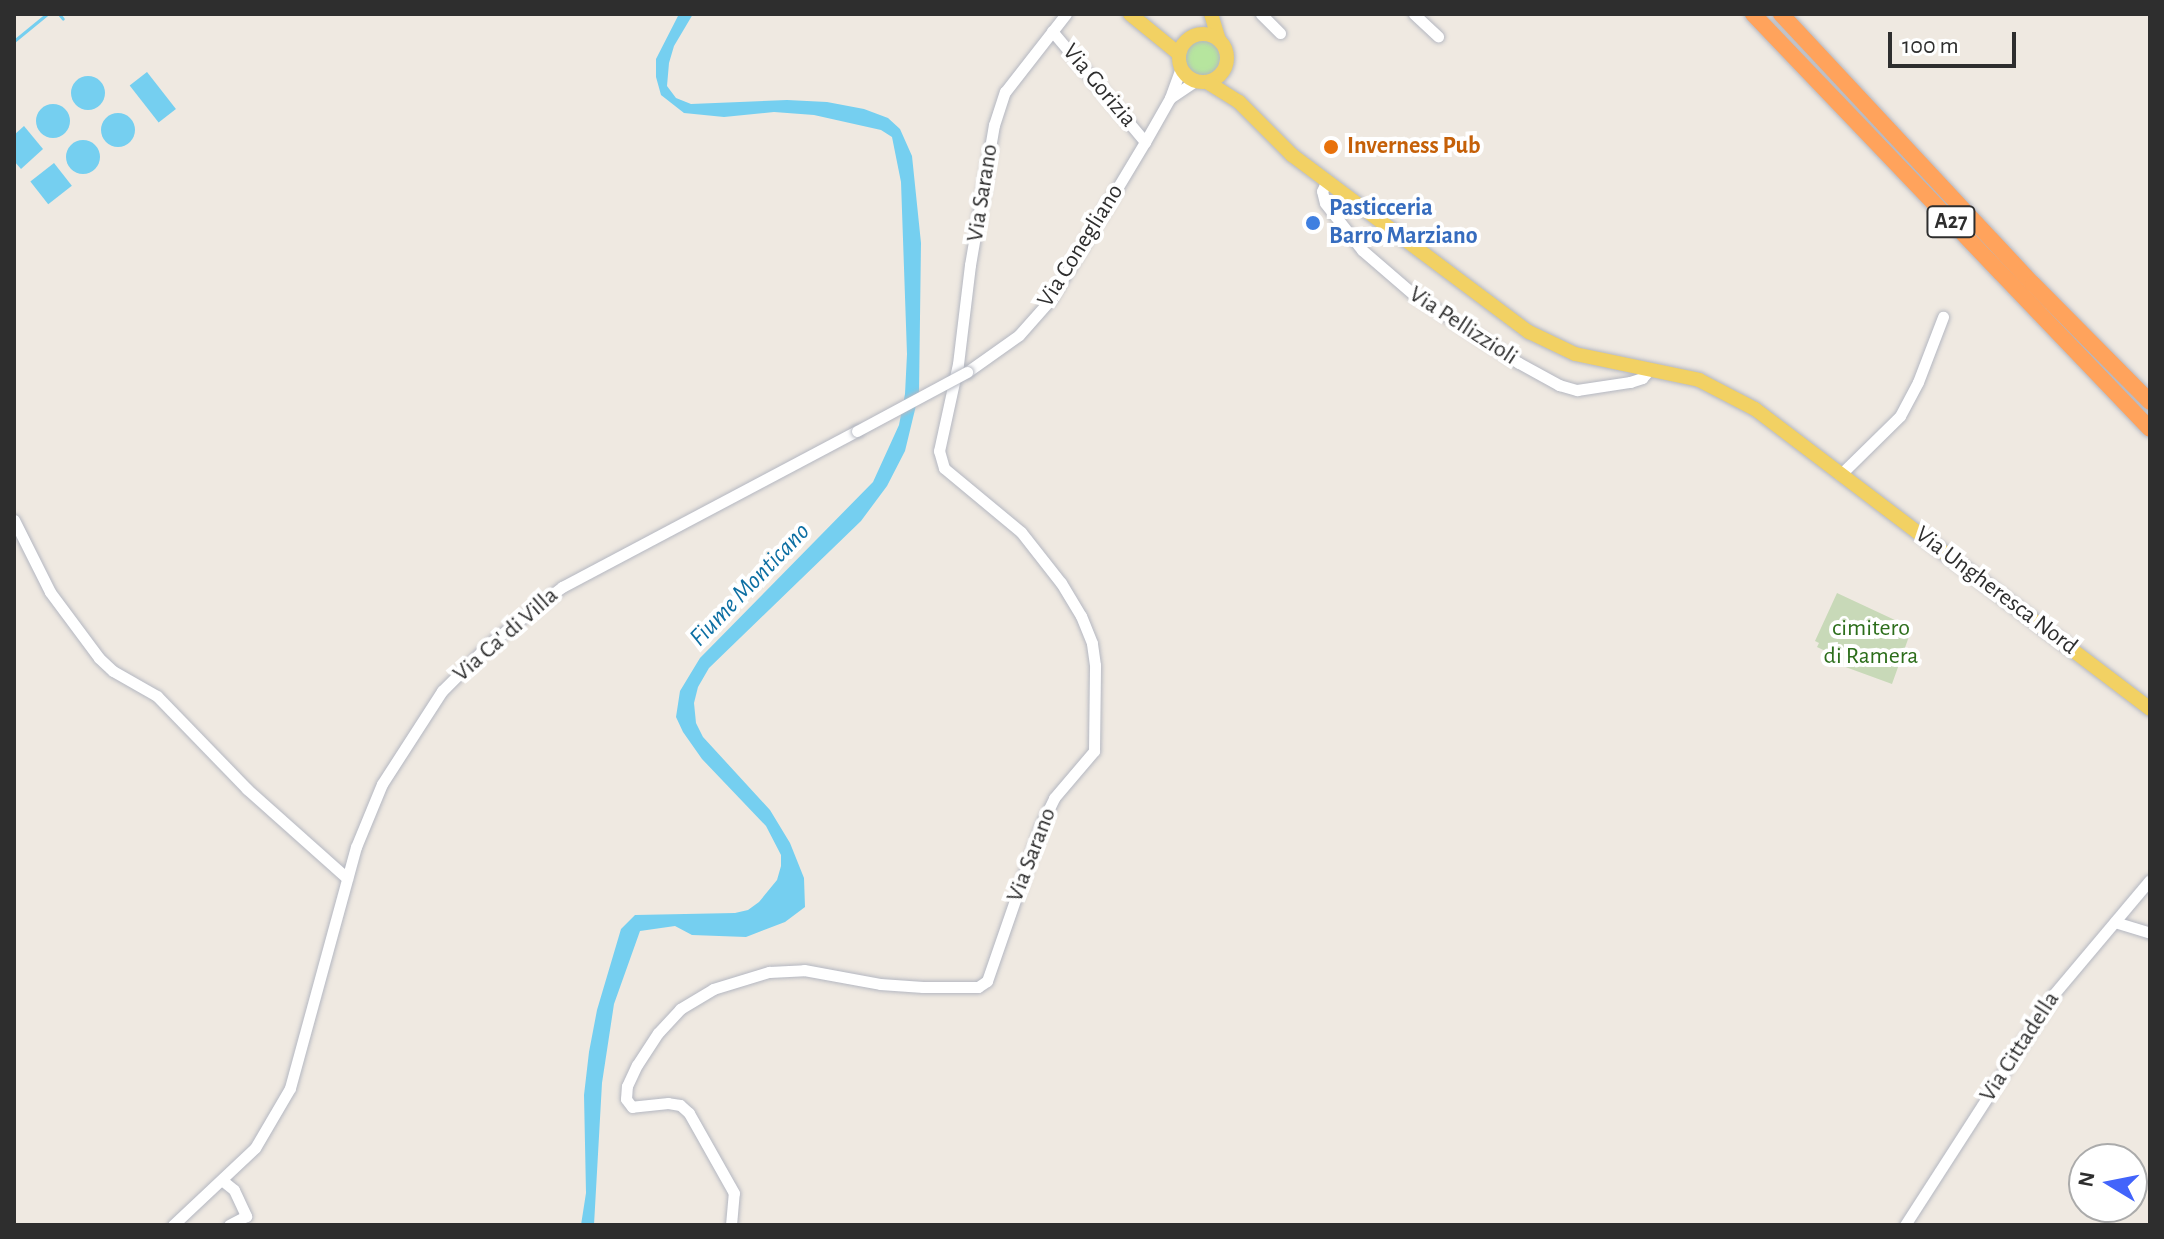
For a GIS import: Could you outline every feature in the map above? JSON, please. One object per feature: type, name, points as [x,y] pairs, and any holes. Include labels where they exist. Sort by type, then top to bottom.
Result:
[{"type":"highway","name":"A27","points":[[1753,14],[2150,429]]},
{"type":"highway","name":"A27","points":[[1781,14],[2033,284],[2150,402]]},
{"type":"main road","points":[[1130,14],[1201,82]]},
{"type":"main road","points":[[1211,14],[1226,54],[1224,69]]},
{"type":"main road","points":[[1180,61],[1185,41],[1198,34],[1219,40]]},
{"type":"main road","name":"Via Conegliano","points":[[1201,82],[1224,69]]},
{"type":"main road","name":"Via Ungheresca Nord","points":[[1224,69],[1239,102]]},
{"type":"main road","name":"Via Ungheresca Nord","points":[[1201,82],[1239,102],[1285,149],[1529,332],[1575,354],[1699,380],[1741,400],[2150,709]]},
{"type":"street","name":"Via Sarano","points":[[731,1225],[734,1193],[689,1113],[680,1105],[668,1103],[632,1107],[626,1099],[627,1086],[637,1065],[658,1033],[680,1009],[713,989],[769,972],[804,970],[880,984],[978,987],[987,981],[1041,825],[1054,798],[1094,751],[1095,665],[1092,643],[1081,616],[1061,583],[1021,532],[944,468],[939,451],[958,364],[970,265],[994,125],[1005,92],[1066,14]]},
{"type":"street","points":[[1261,14],[1280,33]]},
{"type":"street","points":[[1414,14],[1438,36]]},
{"type":"street","name":"Via Gorizia","points":[[1052,31],[1145,142]]},
{"type":"street","name":"Via Conegliano","points":[[967,372],[1019,335],[1050,300],[1170,98],[1180,61]]},
{"type":"street","name":"Via Conegliano","points":[[1170,98],[1201,82]]},
{"type":"street","name":"Via Pellizzioli","points":[[1327,180],[1322,191],[1325,203],[1362,250],[1413,294],[1519,363],[1559,385],[1577,390],[1630,382],[1642,378],[1650,369]]},
{"type":"street","points":[[1840,475],[1900,416],[1918,382],[1943,317]]},
{"type":"street","name":"Via Ca' di Villa","points":[[173,1225],[255,1148],[290,1088],[356,847],[389,772],[442,691],[489,644],[540,602],[584,573],[967,372]]},
{"type":"street","points":[[14,520],[50,592],[107,667],[157,696],[247,789],[347,878]]},
{"type":"street","name":"Via Cittadella","points":[[1905,1225],[2053,995],[2150,880]]},
{"type":"street","points":[[2115,922],[2150,933]]},
{"type":"street","points":[[223,1181],[234,1190],[246,1216],[229,1225]]},
{"type":"green space","points":[[1202,40],[1215,45],[1220,58],[1215,71],[1202,76],[1189,71],[1184,58],[1189,45]]},
{"type":"green space","name":"cimitero di Ramera","points":[[1837,593],[1912,628],[1892,684],[1840,665],[1842,659],[1817,647],[1819,643],[1815,641]]},
{"type":"water","points":[[679,14],[693,14],[674,46],[669,63],[667,86],[676,98],[691,104],[787,100],[827,102],[864,109],[888,118],[900,129],[912,156],[921,243],[919,393],[905,451],[887,486],[861,521],[709,668],[698,687],[694,703],[696,723],[703,737],[770,810],[790,843],[804,878],[805,907],[785,922],[746,937],[692,935],[675,926],[640,931],[614,1004],[602,1083],[594,1225],[581,1225],[586,1193],[584,1095],[589,1052],[597,1010],[621,929],[635,915],[735,913],[748,910],[777,880],[781,866],[781,855],[766,826],[702,759],[683,732],[676,717],[680,691],[700,658],[873,482],[899,425],[905,394],[907,354],[901,182],[892,137],[881,130],[814,115],[774,112],[724,117],[684,113],[661,95],[656,77],[656,59]]},
{"type":"water","points":[[147,72],[176,109],[159,123],[130,86]]},
{"type":"water","points":[[88,76],[100,81],[105,93],[100,105],[88,110],[76,105],[71,93],[76,81]]},
{"type":"water","points":[[53,104],[65,109],[70,121],[65,133],[53,138],[41,133],[36,121],[41,109]]},
{"type":"water","points":[[118,113],[130,118],[135,130],[130,142],[118,147],[106,142],[101,130],[106,118]]},
{"type":"water","points":[[24,126],[43,149],[21,169],[14,161],[14,135]]},
{"type":"water","points":[[83,140],[95,145],[100,157],[95,169],[83,174],[71,169],[66,157],[71,145]]},
{"type":"water","points":[[54,163],[72,186],[48,204],[30,181]]},
{"type":"waterway","points":[[14,41],[47,14]]},
{"type":"waterway","points":[[59,14],[63,19]]},
{"type":"place","name":"Inverness Pub","points":[[1331,147]]},
{"type":"place","name":"Pasticceria Barro Marziano","points":[[1313,223]]},
{"type":"water label","name":"Fiume Monticano","points":[[750,585]]}]
